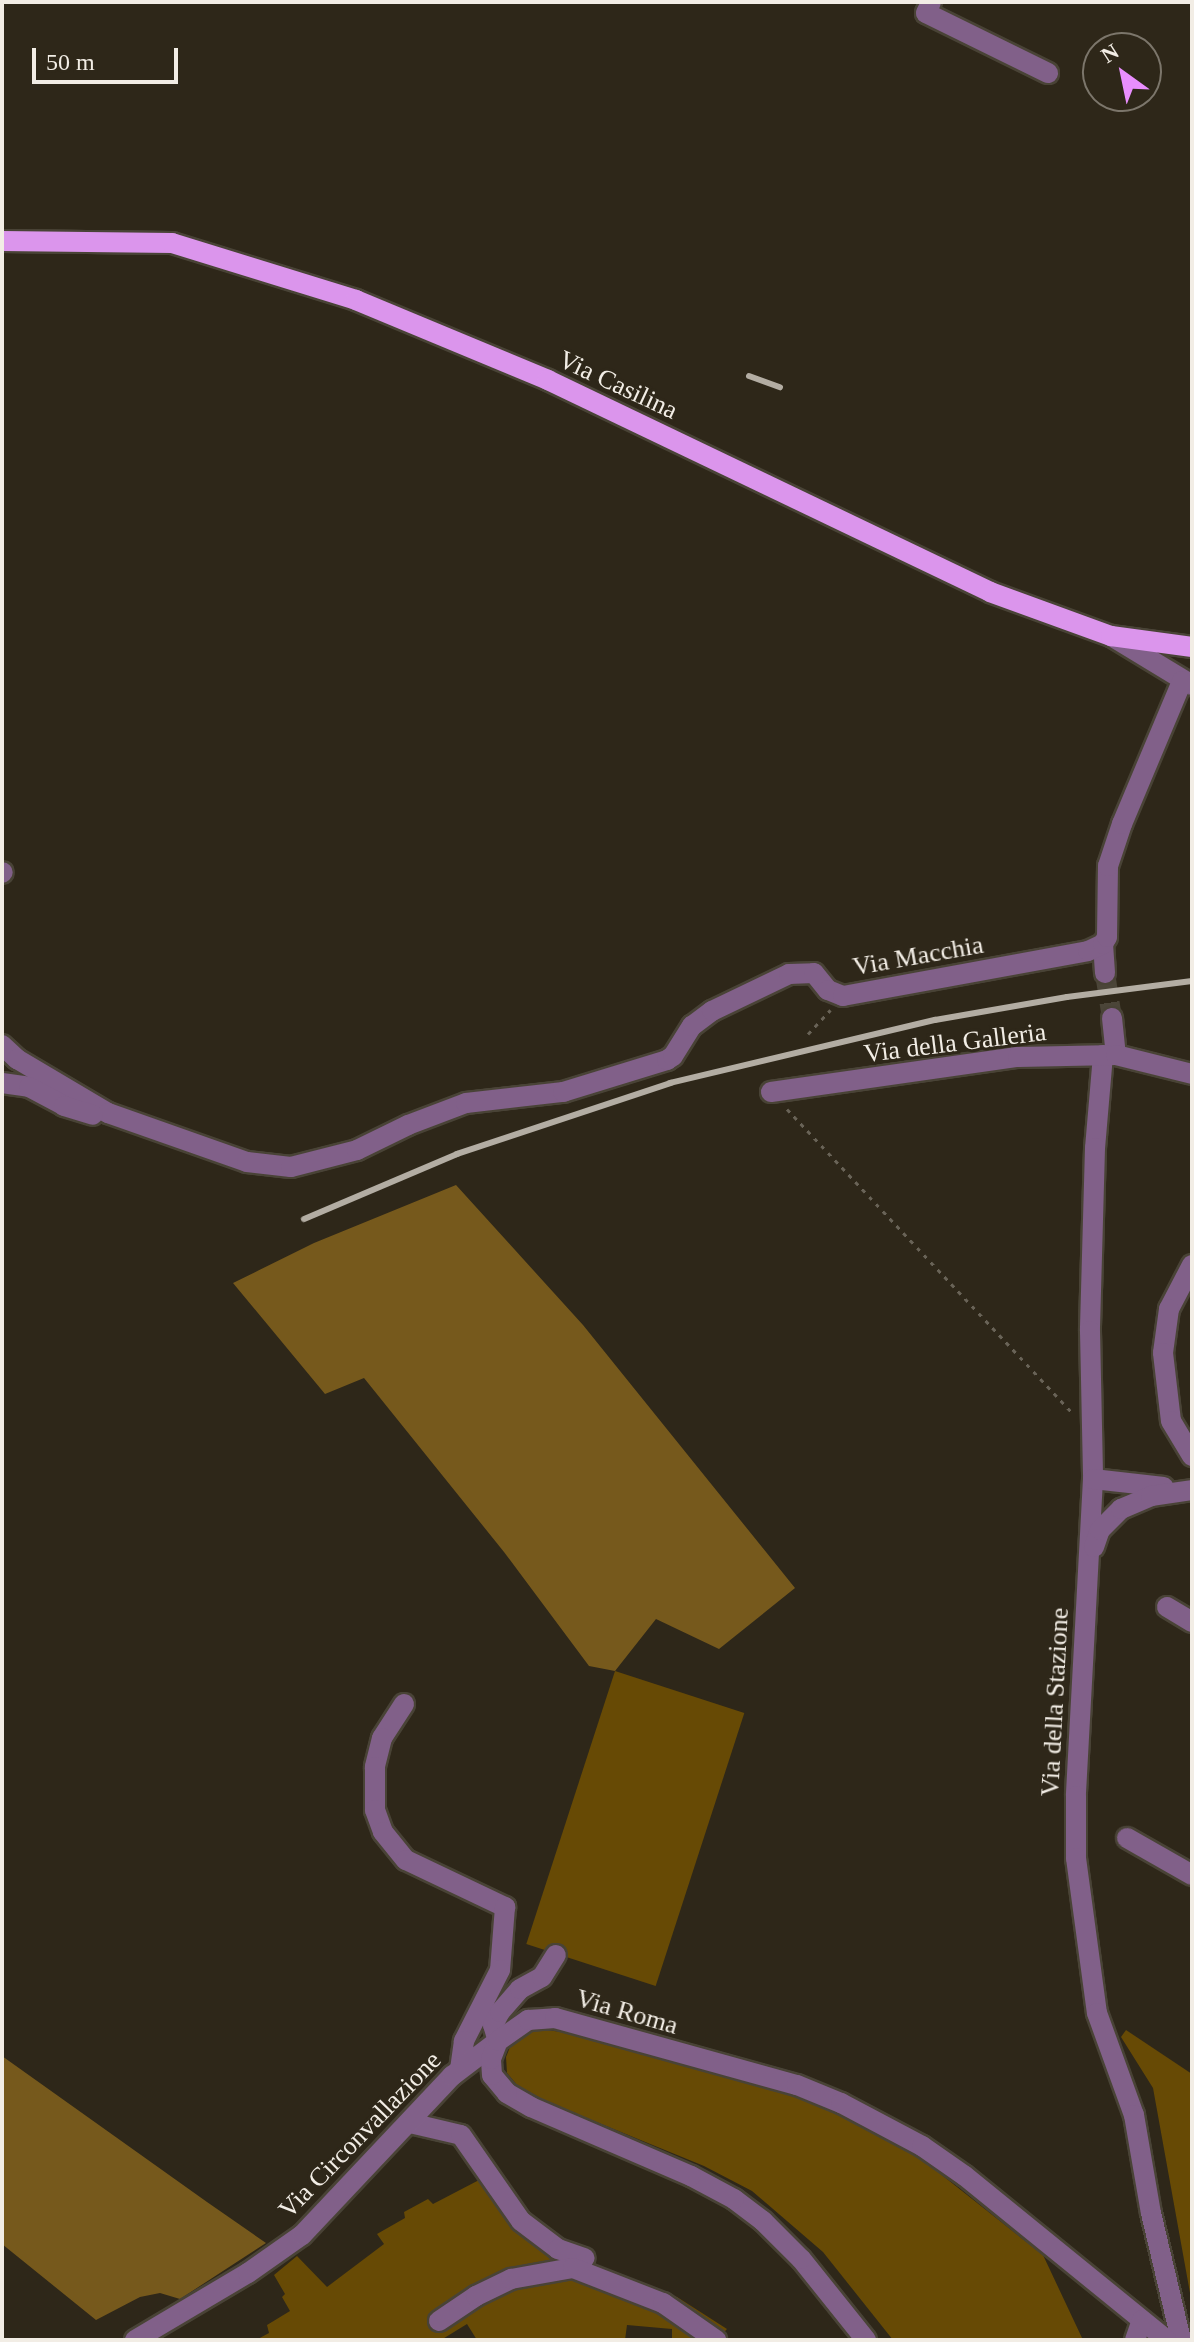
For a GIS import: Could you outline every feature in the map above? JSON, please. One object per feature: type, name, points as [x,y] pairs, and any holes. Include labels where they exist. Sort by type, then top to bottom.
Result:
[{"type":"main road","name":"Via Casilina","points":[[2,241],[172,243],[356,300],[548,380],[990,592],[1111,636],[1192,647]]},
{"type":"street","points":[[931,2],[926,13],[1048,73]]},
{"type":"street","points":[[1105,973],[1103,944],[1107,937],[1108,866],[1122,824],[1187,683],[1111,636]]},
{"type":"street","name":"Via Macchia","points":[[108,1113],[247,1162],[291,1167],[357,1150],[408,1125],[466,1103],[563,1092],[667,1060],[692,1026],[712,1011],[789,974],[814,973],[828,990],[843,996],[1088,951],[1103,944]]},
{"type":"street","name":"Via della Stazione","points":[[1112,1018],[1095,1148],[1093,1479],[1076,1796],[1076,1858],[1097,2013],[1134,2115],[1151,2213],[1181,2340]]},
{"type":"street","points":[[2,1045],[17,1059],[108,1113]]},
{"type":"street","name":"Via della Galleria","points":[[771,1092],[1018,1057],[1109,1055],[1192,1074]]},
{"type":"street","points":[[2,1083],[29,1087],[64,1106],[95,1116],[108,1113]]},
{"type":"street","points":[[1192,1265],[1169,1309],[1163,1353],[1171,1421],[1192,1456]]},
{"type":"street","points":[[1093,1479],[1190,1490]]},
{"type":"street","points":[[1090,1567],[1095,1543],[1110,1517],[1138,1500],[1190,1490]]},
{"type":"street","points":[[1167,1607],[1192,1622]]},
{"type":"street","points":[[404,1704],[382,1738],[375,1767],[375,1810],[383,1832],[406,1860],[505,1907],[500,1970],[464,2041],[460,2069]]},
{"type":"street","points":[[1127,1838],[1192,1875]]},
{"type":"street","points":[[556,1955],[542,1977],[520,1989],[493,2025],[498,2041],[491,2059],[492,2075],[507,2093],[531,2107],[700,2180],[734,2199],[763,2221],[801,2259],[866,2340]]},
{"type":"street","name":"Via Roma","points":[[498,2041],[528,2020],[555,2018],[797,2085],[841,2103],[922,2146],[965,2176],[1167,2340]]},
{"type":"street","name":"Via Circonvallazione","points":[[135,2340],[248,2273],[293,2242],[460,2069],[498,2041]]},
{"type":"street","points":[[410,2123],[461,2135],[521,2221],[558,2249],[584,2258]]},
{"type":"street","points":[[439,2321],[476,2296],[511,2279],[573,2268],[663,2303],[716,2340]]},
{"type":"street","points":[[1135,2340],[1142,2320]]},
{"type":"path","points":[[808,1034],[843,996]]},
{"type":"path","points":[[771,1092],[1091,1432]]},
{"type":"shaded area","points":[[456,1185],[583,1325],[795,1588],[719,1649],[656,1619],[615,1671],[589,1666],[504,1552],[364,1378],[325,1394],[233,1283],[314,1243]]},
{"type":"shaded area","points":[[615,1671],[744,1713],[656,1986],[526,1944]]},
{"type":"shaded area","points":[[536,2029],[572,2033],[796,2096],[837,2112],[909,2149],[1043,2255],[1083,2340],[893,2340],[823,2252],[752,2191],[704,2166],[523,2092],[507,2073],[506,2057],[512,2042]]},
{"type":"shaded area","points":[[1126,2030],[1192,2074],[1192,2304],[1153,2088],[1121,2037]]},
{"type":"shaded area","points":[[2,2056],[266,2243],[180,2299],[160,2293],[140,2297],[96,2320],[2,2244]]},
{"type":"shaded area","points":[[481,2179],[509,2220],[532,2242],[677,2297],[727,2329],[717,2340],[672,2340],[672,2329],[627,2325],[625,2340],[477,2340],[467,2324],[441,2340],[256,2340],[269,2333],[267,2325],[290,2311],[274,2275],[297,2256],[327,2287],[384,2244],[377,2234],[405,2218],[404,2212],[428,2199],[433,2204]]},
{"type":"tunnel","points":[[1105,973],[1112,1018]]},
{"type":"railway","points":[[749,376],[780,387]]},
{"type":"railway","points":[[304,1219],[457,1154],[670,1083],[935,1020],[1067,997],[1192,981]]}]
